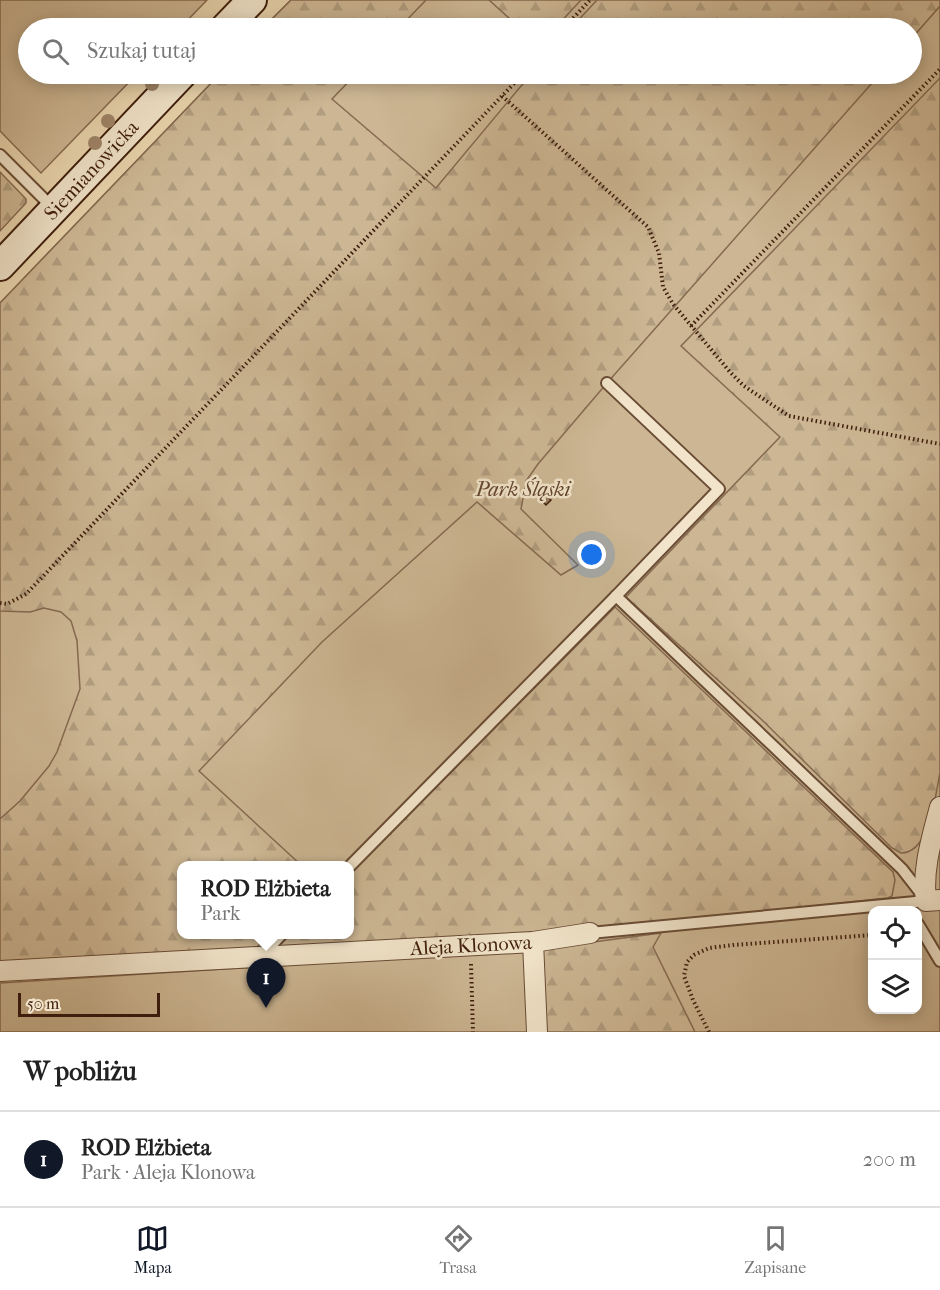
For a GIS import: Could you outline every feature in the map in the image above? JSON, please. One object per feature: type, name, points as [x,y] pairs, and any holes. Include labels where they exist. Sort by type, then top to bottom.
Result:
[{"type":"street","points":[[235,18],[252,0]]},
{"type":"street","name":"Siemianowicka","points":[[0,266],[173,84]]},
{"type":"street","points":[[920,904],[940,807]]},
{"type":"street","name":"Aleja Klonowa","points":[[0,970],[533,942],[590,933]]},
{"type":"street","points":[[533,942],[537,1032]]},
{"type":"lane","points":[[0,155],[55,209]]},
{"type":"lane","points":[[354,862],[719,489],[607,383]]},
{"type":"lane","points":[[616,596],[902,869],[920,904]]},
{"type":"lane","name":"Aleja Klonowa","points":[[590,933],[920,904]]},
{"type":"lane","points":[[922,931],[940,961]]},
{"type":"lane","points":[[260,957],[277,939]]},
{"type":"path","points":[[573,18],[590,0]]},
{"type":"path","points":[[691,326],[940,69]]},
{"type":"path","points":[[0,603],[7,604],[26,594],[513,84]]},
{"type":"path","points":[[502,96],[648,227],[659,253],[663,287],[673,304],[744,386],[789,416],[940,444]]},
{"type":"path","points":[[709,1032],[684,976],[687,962],[694,955],[709,948],[733,945],[868,935]]},
{"type":"path","points":[[466,946],[470,954],[473,1032]]},
{"type":"green space","points":[[0,0],[207,0],[190,18],[18,18],[18,84],[127,84],[41,173],[0,131]]},
{"type":"green space","name":"Park Śląski","points":[[291,0],[940,0],[940,1032],[543,1032],[541,949],[0,964],[0,303],[210,84],[922,84],[922,18],[273,18]]},
{"type":"green space","points":[[291,0],[426,0],[409,18],[273,18]]},
{"type":"green space","points":[[489,0],[581,0],[564,18],[509,18]]},
{"type":"green space","points":[[597,0],[940,0],[940,6],[922,27],[922,18],[580,18]]},
{"type":"green space","points":[[940,78],[940,773],[930,822],[925,834],[911,851],[901,853],[892,848],[761,719],[626,597],[780,437],[681,346]]},
{"type":"green space","points":[[210,84],[346,84],[332,99],[436,188],[523,84],[871,84],[607,383],[526,481],[521,509],[578,565],[561,575],[477,502],[322,642],[199,771],[297,861],[177,861],[177,939],[265,939],[256,948],[0,964],[0,819],[20,801],[49,766],[57,752],[80,689],[77,641],[71,621],[61,612],[44,608],[30,612],[0,611],[0,303]]},
{"type":"green space","points":[[0,172],[26,199],[26,203],[0,231]]},
{"type":"green space","points":[[615,607],[893,872],[895,880],[892,896],[888,898],[539,935],[278,946],[286,939],[354,939],[354,870]]},
{"type":"green space","points":[[661,933],[653,947],[695,1032],[543,1032],[541,949]]},
{"type":"green space","points":[[531,950],[534,1032],[0,1032],[0,983]]},
{"type":"building","points":[[542,491],[551,500],[546,505],[537,496]]},
{"type":"place","name":"ROD Elżbieta","points":[[266,1008]]}]
